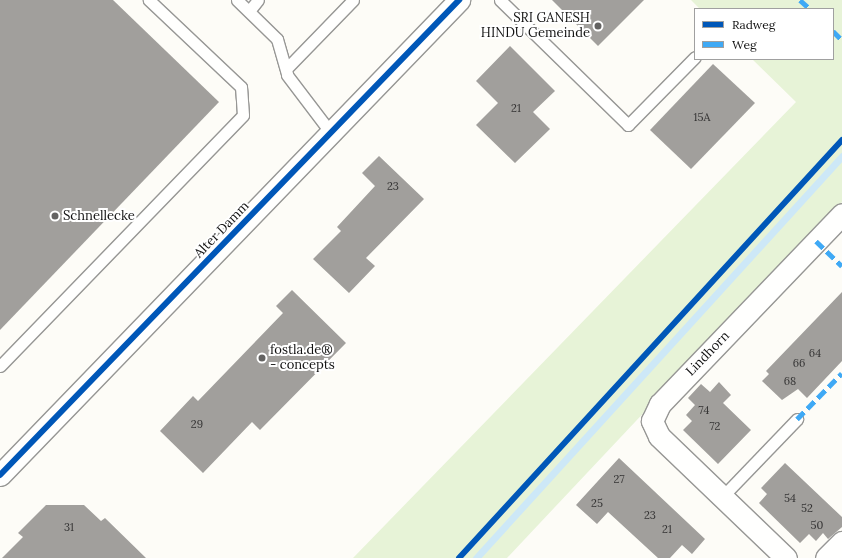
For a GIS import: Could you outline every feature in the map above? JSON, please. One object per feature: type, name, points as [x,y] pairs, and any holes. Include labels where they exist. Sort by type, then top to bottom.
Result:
[{"type":"street","name":"Alter Damm","points":[[0,475],[459,0]]},
{"type":"street","name":"Lindhorn","points":[[786,558],[724,496],[660,436],[652,421],[660,404],[842,214]]},
{"type":"street","points":[[826,558],[842,542]]},
{"type":"lane","points":[[0,366],[243,115],[241,87],[149,0]]},
{"type":"lane","points":[[237,0],[277,39],[286,69],[331,133]]},
{"type":"lane","points":[[249,11],[258,0]]},
{"type":"lane","points":[[286,69],[354,0]]},
{"type":"lane","points":[[500,0],[628,126],[694,58]]},
{"type":"lane","points":[[724,496],[797,419]]},
{"type":"green space","points":[[691,0],[842,0],[842,202],[507,558],[353,558],[796,102],[753,60],[834,60],[834,8],[699,8]]},
{"type":"building","name":"Schnellecke","points":[[0,0],[113,0],[219,102],[0,330]]},
{"type":"building","name":"SRI GANESH HINDU Gemeinde","points":[[552,0],[644,0],[598,46]]},
{"type":"building","points":[[510,46],[555,91],[533,112],[550,129],[515,163],[476,125],[498,103],[476,81]]},
{"type":"building","points":[[713,64],[755,103],[691,169],[650,130]]},
{"type":"building","points":[[379,156],[424,199],[366,258],[375,266],[349,293],[313,259],[341,231],[337,227],[375,186],[362,173]]},
{"type":"building","points":[[292,290],[346,343],[260,430],[252,422],[203,473],[160,431],[193,396],[198,401],[283,313],[276,306]]},
{"type":"building","points":[[842,292],[842,361],[807,398],[798,389],[782,400],[762,381],[769,374],[766,371]]},
{"type":"building","points":[[719,382],[731,395],[723,403],[751,430],[718,464],[683,430],[692,421],[686,415],[695,405],[688,398],[701,384],[710,392]]},
{"type":"building","points":[[619,458],[705,539],[692,554],[682,545],[670,558],[658,558],[608,512],[597,524],[576,505]]},
{"type":"building","points":[[785,463],[842,517],[842,527],[828,539],[823,533],[816,541],[809,534],[800,543],[759,503],[767,494],[761,488]]},
{"type":"building","points":[[46,505],[84,505],[101,521],[105,518],[146,558],[2,558],[23,537],[18,533]]},
{"type":"waterway","points":[[476,558],[842,156]]},
{"type":"marked path","points":[[800,0],[809,8]]},
{"type":"marked path","points":[[834,32],[842,40]]},
{"type":"marked path","points":[[816,241],[842,266]]},
{"type":"marked path","points":[[797,419],[842,373]]},
{"type":"cycle path","points":[[0,475],[459,0]]},
{"type":"cycle path","points":[[459,558],[842,140]]},
{"type":"place","name":"SRI GANESH HINDU Gemeinde","points":[[598,26]]},
{"type":"place","name":"Schnellecke","points":[[55,216]]},
{"type":"place","name":"fostla.de® - concepts","points":[[262,358]]}]
